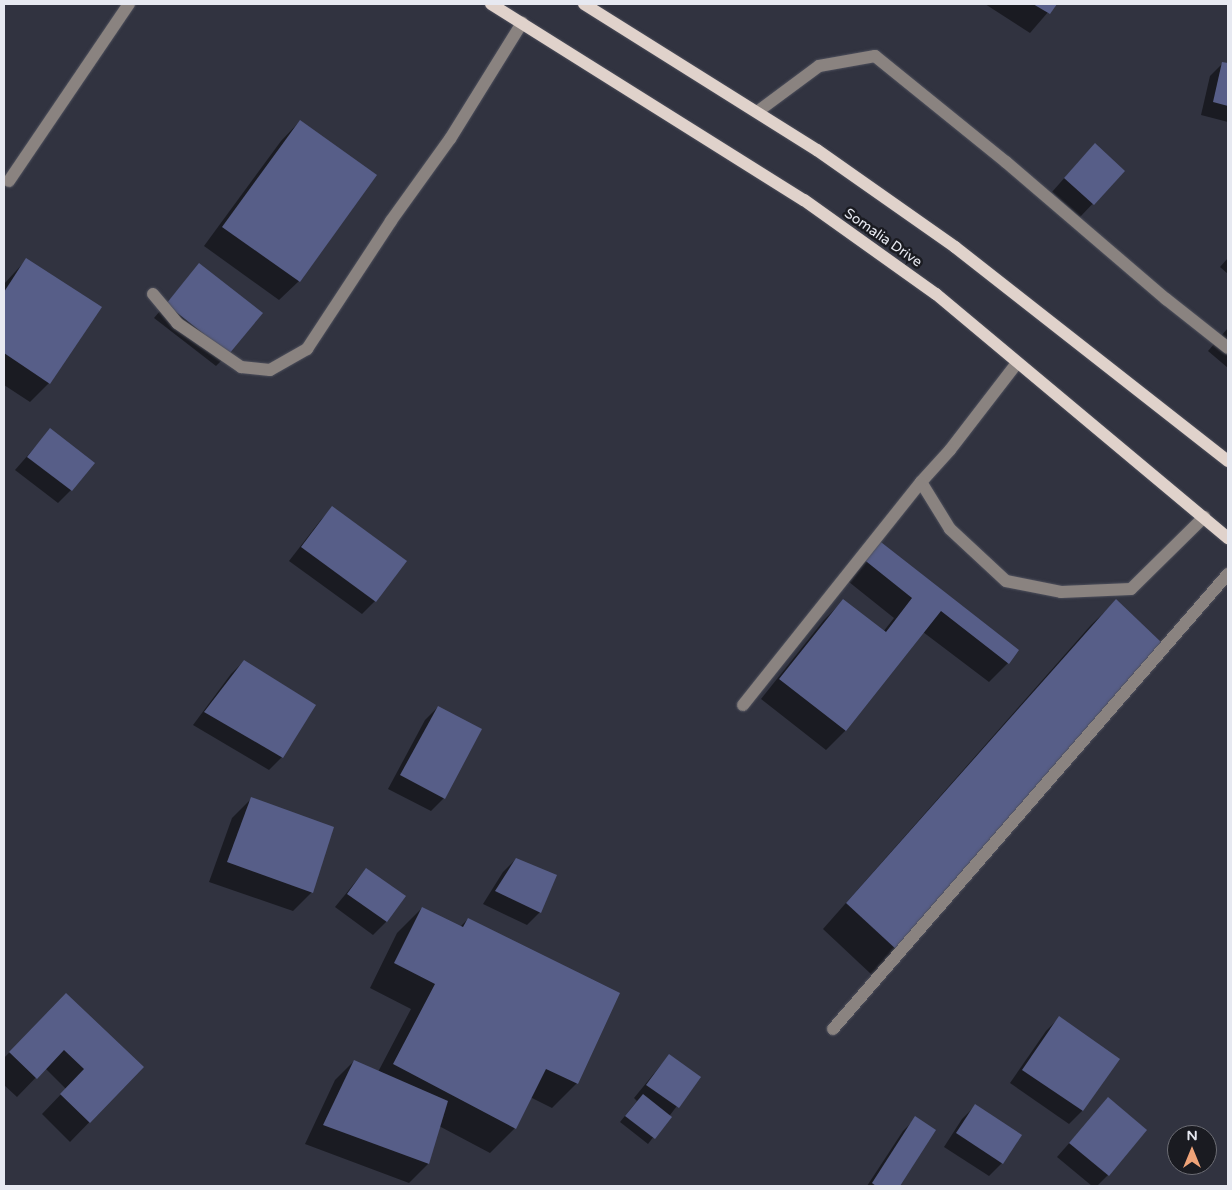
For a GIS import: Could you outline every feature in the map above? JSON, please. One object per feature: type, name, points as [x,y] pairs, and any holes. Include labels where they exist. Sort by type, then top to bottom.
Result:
[{"type":"main road","name":"Somalia Drive","points":[[491,4],[804,200],[936,294],[1017,363],[1227,534]]},
{"type":"main road","points":[[584,4],[817,150],[955,247],[1228,460]]},
{"type":"street","points":[[9,181],[129,4]]},
{"type":"street","points":[[153,294],[177,323],[241,367],[270,370],[307,349],[391,221],[450,139],[522,23]]},
{"type":"street","points":[[756,112],[819,66],[875,56],[1228,348]]},
{"type":"street","points":[[743,705],[921,482],[950,450],[1017,363]]},
{"type":"street","points":[[921,482],[950,529],[1006,581],[1060,592],[1131,589],[1204,517]]},
{"type":"street","points":[[833,1029],[1228,574]]},
{"type":"building","points":[[1033,4],[1057,4],[1050,14]]},
{"type":"building","points":[[1222,62],[1228,63],[1228,106],[1213,102]]},
{"type":"building","points":[[300,120],[377,175],[300,282],[222,227]]},
{"type":"building","points":[[1095,143],[1125,171],[1094,205],[1064,178]]},
{"type":"building","points":[[26,258],[102,307],[50,384],[4,353],[4,292]]},
{"type":"building","points":[[199,263],[263,313],[229,354],[166,304]]},
{"type":"building","points":[[50,428],[95,463],[72,491],[27,457]]},
{"type":"building","points":[[332,506],[407,561],[376,602],[301,547]]},
{"type":"building","points":[[877,539],[1019,650],[1009,664],[941,611],[846,731],[779,679],[843,599],[886,632],[912,598],[862,558]]},
{"type":"building","points":[[1116,599],[1162,643],[898,951],[846,903]]},
{"type":"building","points":[[244,660],[316,705],[283,758],[204,712]]},
{"type":"building","points":[[438,706],[482,729],[445,799],[400,775]]},
{"type":"building","points":[[251,797],[334,827],[313,893],[227,862]]},
{"type":"building","points":[[516,858],[557,875],[541,913],[495,891]]},
{"type":"building","points":[[366,868],[406,896],[387,922],[347,894]]},
{"type":"building","points":[[422,907],[463,927],[468,918],[620,993],[578,1084],[546,1069],[516,1129],[393,1064],[435,984],[394,963]]},
{"type":"building","points":[[66,993],[144,1067],[90,1123],[60,1094],[84,1069],[64,1050],[37,1079],[9,1052]]},
{"type":"building","points":[[1059,1016],[1120,1059],[1083,1111],[1022,1070]]},
{"type":"building","points":[[669,1054],[701,1077],[679,1108],[646,1085]]},
{"type":"building","points":[[354,1060],[448,1101],[429,1164],[323,1125]]},
{"type":"building","points":[[643,1094],[672,1117],[655,1139],[625,1116]]},
{"type":"building","points":[[1108,1097],[1147,1130],[1109,1176],[1069,1143]]},
{"type":"building","points":[[975,1104],[1022,1135],[1003,1164],[956,1133]]},
{"type":"building","points":[[915,1116],[936,1130],[900,1186],[876,1186],[872,1183]]}]
